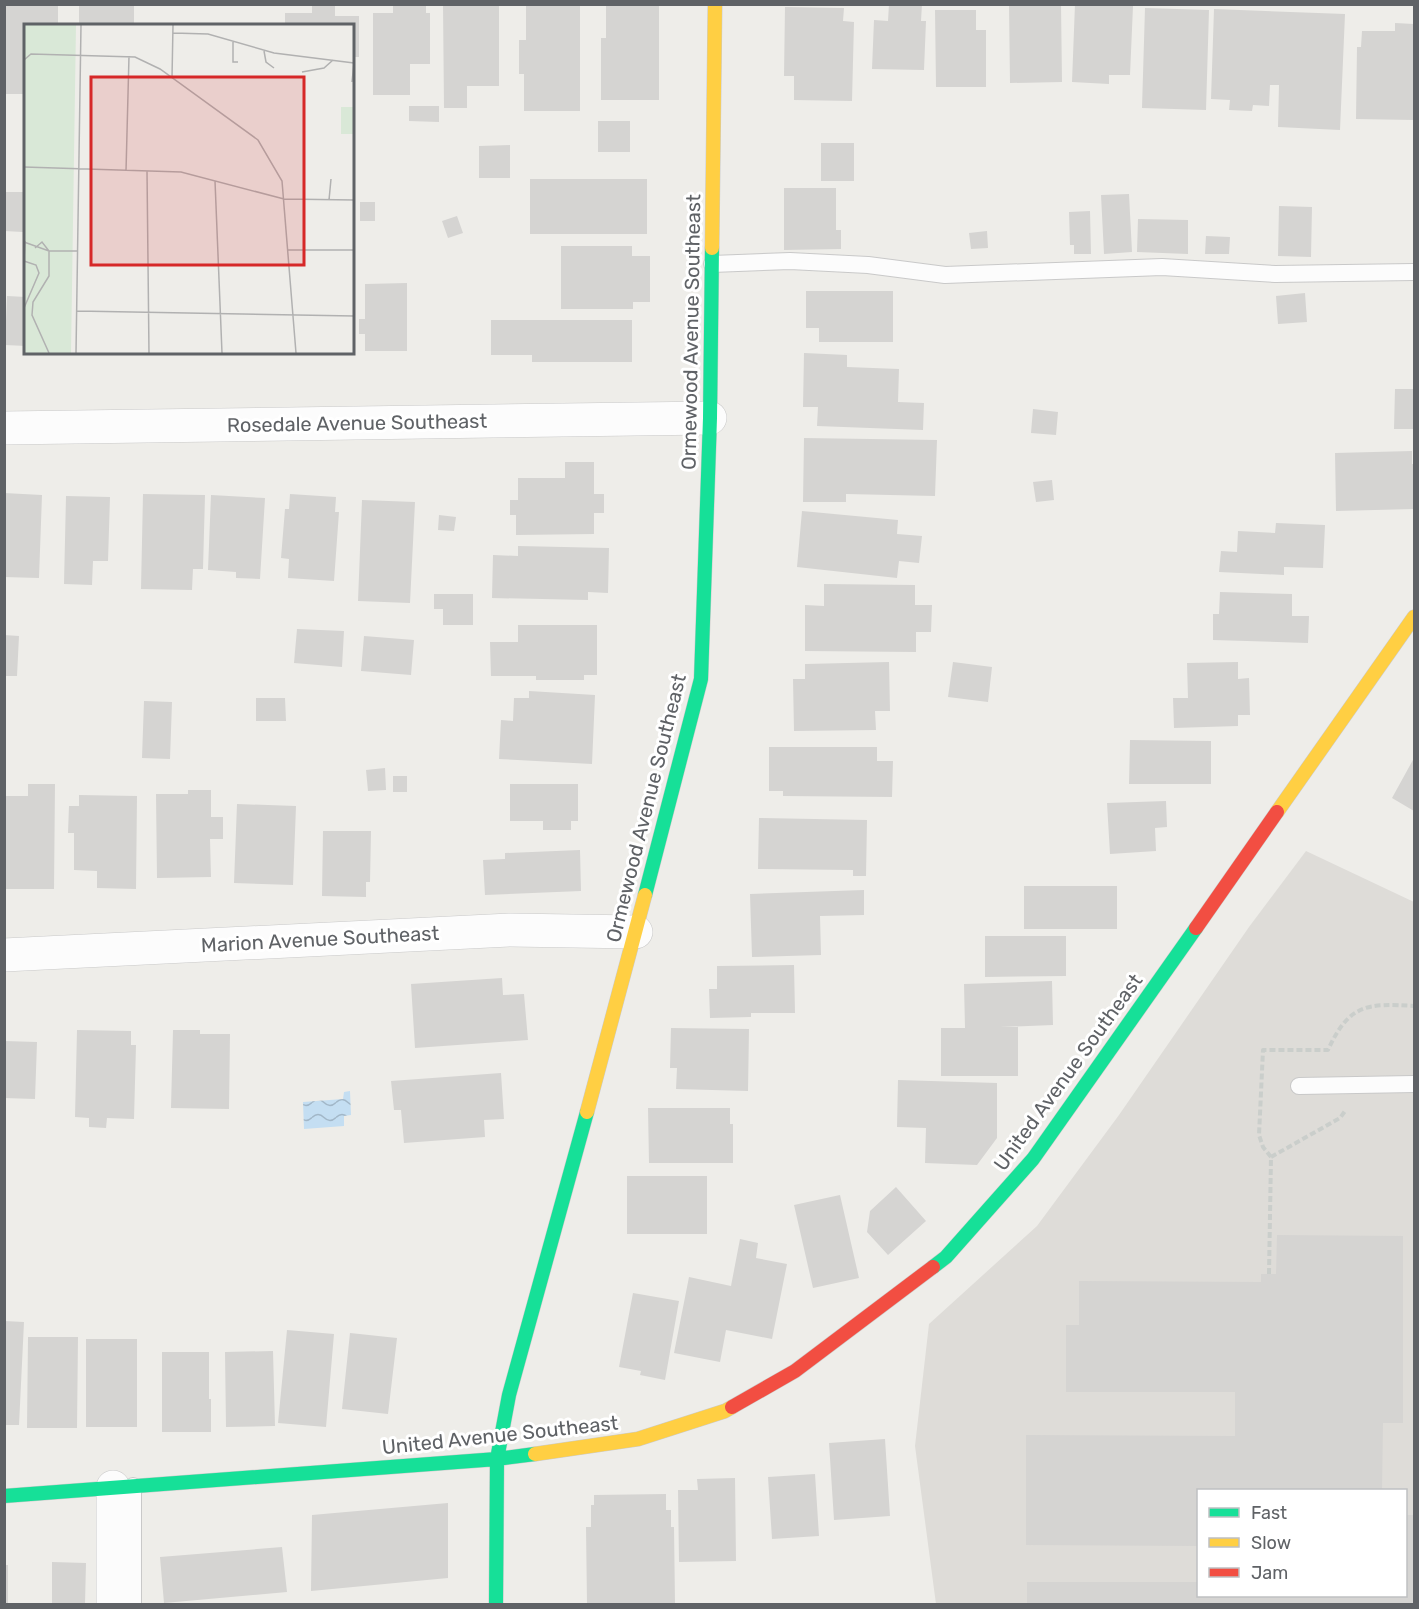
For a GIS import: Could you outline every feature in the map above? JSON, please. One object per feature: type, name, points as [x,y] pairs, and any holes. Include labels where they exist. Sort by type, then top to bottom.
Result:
[{"type":"street","name":"Ormewood Avenue Southeast","points":[[496,1605],[496,1459],[509,1395],[636,932],[701,679],[710,418],[716,4]]},
{"type":"street","name":"Rosedale Avenue Southeast","points":[[4,428],[710,418]]},
{"type":"street","name":"United Avenue Southeast","points":[[4,1496],[496,1459],[638,1439],[725,1411],[795,1371],[946,1257],[1034,1159],[1414,617]]},
{"type":"street","name":"Marion Avenue Southeast","points":[[4,955],[510,930],[636,932]]},
{"type":"street","points":[[113,1605],[123,1487]]},
{"type":"lane","points":[[712,264],[790,261],[868,265],[945,275],[1162,267],[1275,274],[1414,272]]},
{"type":"lane","points":[[1299,1086],[1414,1084]]},
{"type":"lane","points":[[123,1487],[133,1605]]},
{"type":"path","points":[[1269,1274],[1271,1157],[1340,1118],[1361,1085]]},
{"type":"shaded area","points":[[1306,851],[1414,902],[1414,1604],[936,1604],[915,1446],[929,1324],[1037,1226],[1119,1115],[1249,927]]},
{"type":"water","points":[[350,1091],[351,1115],[344,1116],[344,1126],[304,1129],[303,1102],[343,1099],[344,1092]]},
{"type":"building","points":[[4,4],[58,4],[58,24],[24,24],[24,94],[4,94]]},
{"type":"building","points":[[79,4],[134,4],[134,24],[79,24]]},
{"type":"building","points":[[393,4],[426,4],[426,13],[430,13],[430,64],[410,64],[410,95],[373,95],[373,13],[393,13]]},
{"type":"building","points":[[443,4],[499,4],[499,86],[467,86],[467,108],[444,108]]},
{"type":"building","points":[[526,4],[580,4],[580,111],[524,111],[524,74],[519,74],[519,40],[526,40]]},
{"type":"building","points":[[606,4],[659,4],[659,100],[601,100],[601,38],[606,38]]},
{"type":"building","points":[[889,4],[922,4],[921,21],[926,21],[924,70],[872,69],[874,20],[888,21]]},
{"type":"building","points":[[1061,4],[1062,82],[1010,83],[1009,5]]},
{"type":"building","points":[[1075,4],[1133,6],[1130,75],[1109,75],[1109,84],[1072,82]]},
{"type":"building","points":[[312,6],[335,6],[335,16],[359,16],[359,57],[354,57],[354,24],[285,24],[285,13],[312,13]]},
{"type":"building","points":[[785,7],[844,8],[843,21],[854,22],[852,101],[794,100],[794,76],[784,76]]},
{"type":"building","points":[[1145,8],[1209,10],[1206,110],[1142,108]]},
{"type":"building","points":[[1214,9],[1345,14],[1340,130],[1278,127],[1279,85],[1270,85],[1269,106],[1253,105],[1252,111],[1229,110],[1230,100],[1211,99]]},
{"type":"building","points":[[935,10],[976,10],[976,30],[986,30],[986,87],[936,87]]},
{"type":"building","points":[[1395,23],[1414,24],[1414,120],[1356,119],[1357,47],[1361,47],[1362,31],[1395,31]]},
{"type":"building","points":[[409,106],[439,106],[439,122],[409,121]]},
{"type":"building","points":[[598,121],[630,121],[630,152],[598,152]]},
{"type":"building","points":[[821,143],[854,143],[854,181],[821,181]]},
{"type":"building","points":[[510,145],[510,178],[479,178],[479,146]]},
{"type":"building","points":[[530,179],[647,179],[647,234],[530,234]]},
{"type":"building","points":[[784,188],[836,188],[836,230],[841,230],[841,249],[784,250]]},
{"type":"building","points":[[4,192],[24,192],[23,232],[4,231]]},
{"type":"building","points":[[1129,194],[1132,252],[1104,254],[1101,195]]},
{"type":"building","points":[[360,202],[375,202],[375,221],[360,221]]},
{"type":"building","points":[[1279,206],[1312,207],[1311,257],[1278,256]]},
{"type":"building","points":[[1090,211],[1091,254],[1074,254],[1074,245],[1070,245],[1069,212]]},
{"type":"building","points":[[457,216],[463,233],[448,238],[442,221]]},
{"type":"building","points":[[1138,219],[1188,220],[1188,254],[1137,252]]},
{"type":"building","points":[[987,231],[988,248],[971,249],[969,233]]},
{"type":"building","points":[[1206,236],[1230,237],[1229,254],[1205,254]]},
{"type":"building","points":[[561,246],[632,246],[632,256],[650,256],[650,302],[633,302],[633,309],[561,309]]},
{"type":"building","points":[[407,283],[407,351],[365,351],[365,334],[359,334],[359,319],[365,319],[365,284]]},
{"type":"building","points":[[806,291],[893,291],[893,342],[819,342],[819,328],[806,328]]},
{"type":"building","points":[[1305,293],[1307,322],[1278,324],[1276,296]]},
{"type":"building","points":[[7,296],[24,297],[24,346],[5,345]]},
{"type":"building","points":[[491,320],[632,320],[632,362],[532,362],[532,355],[491,355]]},
{"type":"building","points":[[804,353],[847,355],[847,367],[899,369],[898,402],[924,403],[923,430],[817,426],[818,407],[803,407]]},
{"type":"building","points":[[1395,389],[1414,389],[1414,429],[1394,429]]},
{"type":"building","points":[[1033,409],[1058,412],[1056,435],[1031,433]]},
{"type":"building","points":[[804,438],[937,440],[935,496],[846,494],[846,502],[803,502]]},
{"type":"building","points":[[1412,451],[1414,509],[1336,511],[1335,453]]},
{"type":"building","points":[[565,462],[594,462],[594,494],[604,494],[604,513],[594,513],[594,534],[516,535],[516,515],[510,515],[510,500],[518,500],[518,478],[565,478]]},
{"type":"building","points":[[1052,480],[1054,500],[1036,502],[1033,482]]},
{"type":"building","points":[[4,493],[42,495],[39,578],[4,577]]},
{"type":"building","points":[[143,494],[205,495],[203,569],[193,569],[192,590],[141,589]]},
{"type":"building","points":[[290,494],[336,497],[335,512],[339,512],[334,581],[288,578],[289,559],[281,558],[285,509],[289,509]]},
{"type":"building","points":[[211,495],[265,498],[260,579],[236,578],[236,572],[208,570]]},
{"type":"building","points":[[66,496],[110,497],[108,561],[93,561],[92,585],[64,584]]},
{"type":"building","points":[[362,500],[415,502],[410,603],[358,601]]},
{"type":"building","points":[[802,511],[898,520],[897,534],[922,536],[919,563],[899,561],[897,578],[797,567]]},
{"type":"building","points":[[439,515],[456,517],[454,531],[438,530]]},
{"type":"building","points":[[1276,523],[1325,525],[1323,568],[1284,567],[1284,575],[1219,572],[1221,551],[1237,552],[1238,531],[1275,533]]},
{"type":"building","points":[[518,546],[609,548],[608,593],[588,592],[588,600],[492,598],[493,555],[518,556]]},
{"type":"building","points":[[824,584],[915,585],[915,605],[932,605],[931,632],[916,632],[916,652],[805,651],[805,605],[824,606]]},
{"type":"building","points":[[1220,592],[1292,594],[1292,616],[1309,616],[1308,643],[1213,640],[1213,614],[1219,614]]},
{"type":"building","points":[[434,594],[473,594],[473,625],[443,625],[443,609],[434,609]]},
{"type":"building","points":[[518,625],[597,625],[597,675],[584,675],[584,680],[536,680],[536,676],[491,676],[490,642],[518,642]]},
{"type":"building","points":[[297,629],[344,631],[342,667],[294,663]]},
{"type":"building","points":[[4,635],[19,636],[17,676],[4,676]]},
{"type":"building","points":[[364,636],[414,640],[411,675],[361,671]]},
{"type":"building","points":[[889,662],[890,711],[875,711],[876,730],[794,731],[793,679],[805,679],[805,664]]},
{"type":"building","points":[[953,662],[992,667],[988,702],[948,697]]},
{"type":"building","points":[[1238,662],[1238,679],[1249,678],[1250,715],[1238,715],[1238,726],[1174,728],[1173,698],[1188,698],[1187,663]]},
{"type":"building","points":[[529,691],[595,695],[592,764],[499,759],[501,720],[513,721],[514,698],[529,698]]},
{"type":"building","points":[[256,698],[285,698],[286,721],[256,721]]},
{"type":"building","points":[[144,701],[172,702],[170,759],[142,758]]},
{"type":"building","points":[[1130,740],[1211,741],[1211,784],[1129,784]]},
{"type":"building","points":[[769,747],[877,747],[877,761],[893,761],[892,797],[783,796],[783,791],[769,791]]},
{"type":"building","points":[[1414,758],[1414,811],[1392,798]]},
{"type":"building","points":[[385,768],[386,790],[368,791],[366,770]]},
{"type":"building","points":[[393,776],[407,776],[407,792],[393,792]]},
{"type":"building","points":[[28,784],[55,784],[54,889],[4,889],[4,796],[28,796]]},
{"type":"building","points":[[510,784],[578,784],[578,821],[571,821],[571,830],[543,830],[543,821],[510,821]]},
{"type":"building","points":[[188,790],[211,790],[211,817],[223,817],[223,839],[210,839],[211,877],[157,878],[156,794],[188,794]]},
{"type":"building","points":[[79,795],[137,796],[136,889],[97,888],[97,871],[74,870],[74,833],[68,833],[69,806],[79,806]]},
{"type":"building","points":[[1166,801],[1167,827],[1155,828],[1156,851],[1110,854],[1107,803]]},
{"type":"building","points":[[237,804],[296,806],[293,885],[234,883]]},
{"type":"building","points":[[759,818],[867,820],[866,876],[853,876],[853,870],[758,869]]},
{"type":"building","points":[[323,831],[371,831],[370,882],[366,882],[366,897],[322,896]]},
{"type":"building","points":[[580,850],[581,891],[485,895],[483,860],[505,859],[505,853]]},
{"type":"building","points":[[1024,886],[1117,886],[1117,929],[1024,929]]},
{"type":"building","points":[[864,890],[864,915],[820,916],[821,955],[752,957],[750,894]]},
{"type":"building","points":[[985,936],[1066,936],[1066,976],[985,977]]},
{"type":"building","points":[[794,965],[795,1013],[751,1013],[751,1017],[710,1018],[709,989],[717,989],[717,966]]},
{"type":"building","points":[[502,978],[503,995],[524,994],[528,1040],[415,1048],[411,984]]},
{"type":"building","points":[[1052,981],[1053,1025],[1000,1027],[1018,1027],[1018,1076],[941,1076],[941,1028],[965,1028],[964,984]]},
{"type":"building","points":[[671,1028],[749,1029],[748,1091],[676,1089],[677,1068],[670,1068]]},
{"type":"building","points":[[77,1030],[131,1031],[131,1045],[136,1045],[134,1119],[107,1118],[106,1128],[89,1127],[89,1118],[75,1117]]},
{"type":"building","points":[[173,1030],[200,1030],[200,1034],[230,1034],[229,1109],[171,1108]]},
{"type":"building","points":[[4,1041],[37,1042],[35,1099],[4,1098]]},
{"type":"building","points":[[501,1073],[504,1119],[484,1120],[485,1137],[404,1143],[401,1110],[394,1110],[391,1081]]},
{"type":"building","points":[[898,1080],[997,1083],[997,1138],[977,1165],[925,1163],[926,1128],[897,1127]]},
{"type":"building","points":[[648,1108],[730,1108],[730,1124],[733,1124],[733,1163],[649,1163]]},
{"type":"building","points":[[627,1176],[707,1176],[707,1234],[627,1234]]},
{"type":"building","points":[[896,1187],[926,1221],[888,1255],[867,1232],[870,1211]]},
{"type":"building","points":[[840,1195],[859,1278],[813,1288],[794,1205]]},
{"type":"building","points":[[1277,1235],[1403,1236],[1403,1423],[1383,1423],[1382,1489],[1197,1489],[1197,1546],[1026,1545],[1026,1435],[1235,1436],[1235,1392],[1066,1392],[1066,1325],[1079,1325],[1079,1281],[1261,1282],[1261,1274],[1276,1274]]},
{"type":"building","points":[[740,1239],[758,1243],[756,1258],[787,1264],[772,1339],[726,1330],[720,1362],[674,1353],[689,1277],[731,1286]]},
{"type":"building","points":[[633,1293],[679,1301],[665,1380],[640,1375],[641,1371],[619,1367]]},
{"type":"building","points":[[4,1321],[24,1322],[19,1425],[4,1425]]},
{"type":"building","points":[[287,1330],[334,1334],[326,1427],[278,1423]]},
{"type":"building","points":[[350,1333],[397,1338],[388,1414],[342,1409]]},
{"type":"building","points":[[28,1337],[78,1337],[77,1428],[27,1428]]},
{"type":"building","points":[[86,1339],[137,1339],[137,1427],[86,1427]]},
{"type":"building","points":[[273,1351],[275,1426],[226,1427],[225,1352]]},
{"type":"building","points":[[162,1352],[209,1352],[211,1432],[162,1432]]},
{"type":"building","points":[[885,1439],[890,1516],[834,1520],[829,1443]]},
{"type":"building","points":[[815,1474],[819,1536],[772,1539],[768,1477]]},
{"type":"building","points":[[735,1478],[736,1561],[679,1562],[678,1490],[698,1490],[697,1479]]},
{"type":"building","points":[[666,1494],[666,1510],[671,1510],[671,1527],[674,1527],[675,1604],[587,1604],[586,1527],[591,1527],[591,1505],[594,1505],[594,1495]]},
{"type":"building","points":[[448,1503],[448,1578],[311,1591],[312,1515]]},
{"type":"building","points":[[1407,1515],[1414,1515],[1414,1604],[1027,1604],[1027,1582],[1197,1582],[1197,1597],[1407,1597]]},
{"type":"building","points":[[282,1547],[287,1592],[164,1603],[160,1557]]},
{"type":"building","points":[[52,1562],[86,1563],[85,1604],[52,1604]]},
{"type":"building","points":[[5,1565],[8,1565],[8,1604],[5,1604]]},
{"type":"traffic: fast","points":[[645,895],[701,679],[710,418],[712,248]]},
{"type":"traffic: fast","points":[[933,1267],[946,1257],[1033,1159],[1196,928]]},
{"type":"traffic: fast","points":[[496,1604],[497,1459],[509,1395],[587,1112]]},
{"type":"traffic: fast","points":[[4,1496],[497,1459],[535,1454]]},
{"type":"traffic: slow","points":[[712,248],[715,4]]},
{"type":"traffic: slow","points":[[1277,812],[1414,617]]},
{"type":"traffic: slow","points":[[587,1112],[645,895]]},
{"type":"traffic: slow","points":[[535,1454],[638,1439],[732,1407]]},
{"type":"traffic: jam","points":[[1196,928],[1277,812]]},
{"type":"traffic: jam","points":[[732,1407],[795,1371],[933,1267]]}]
